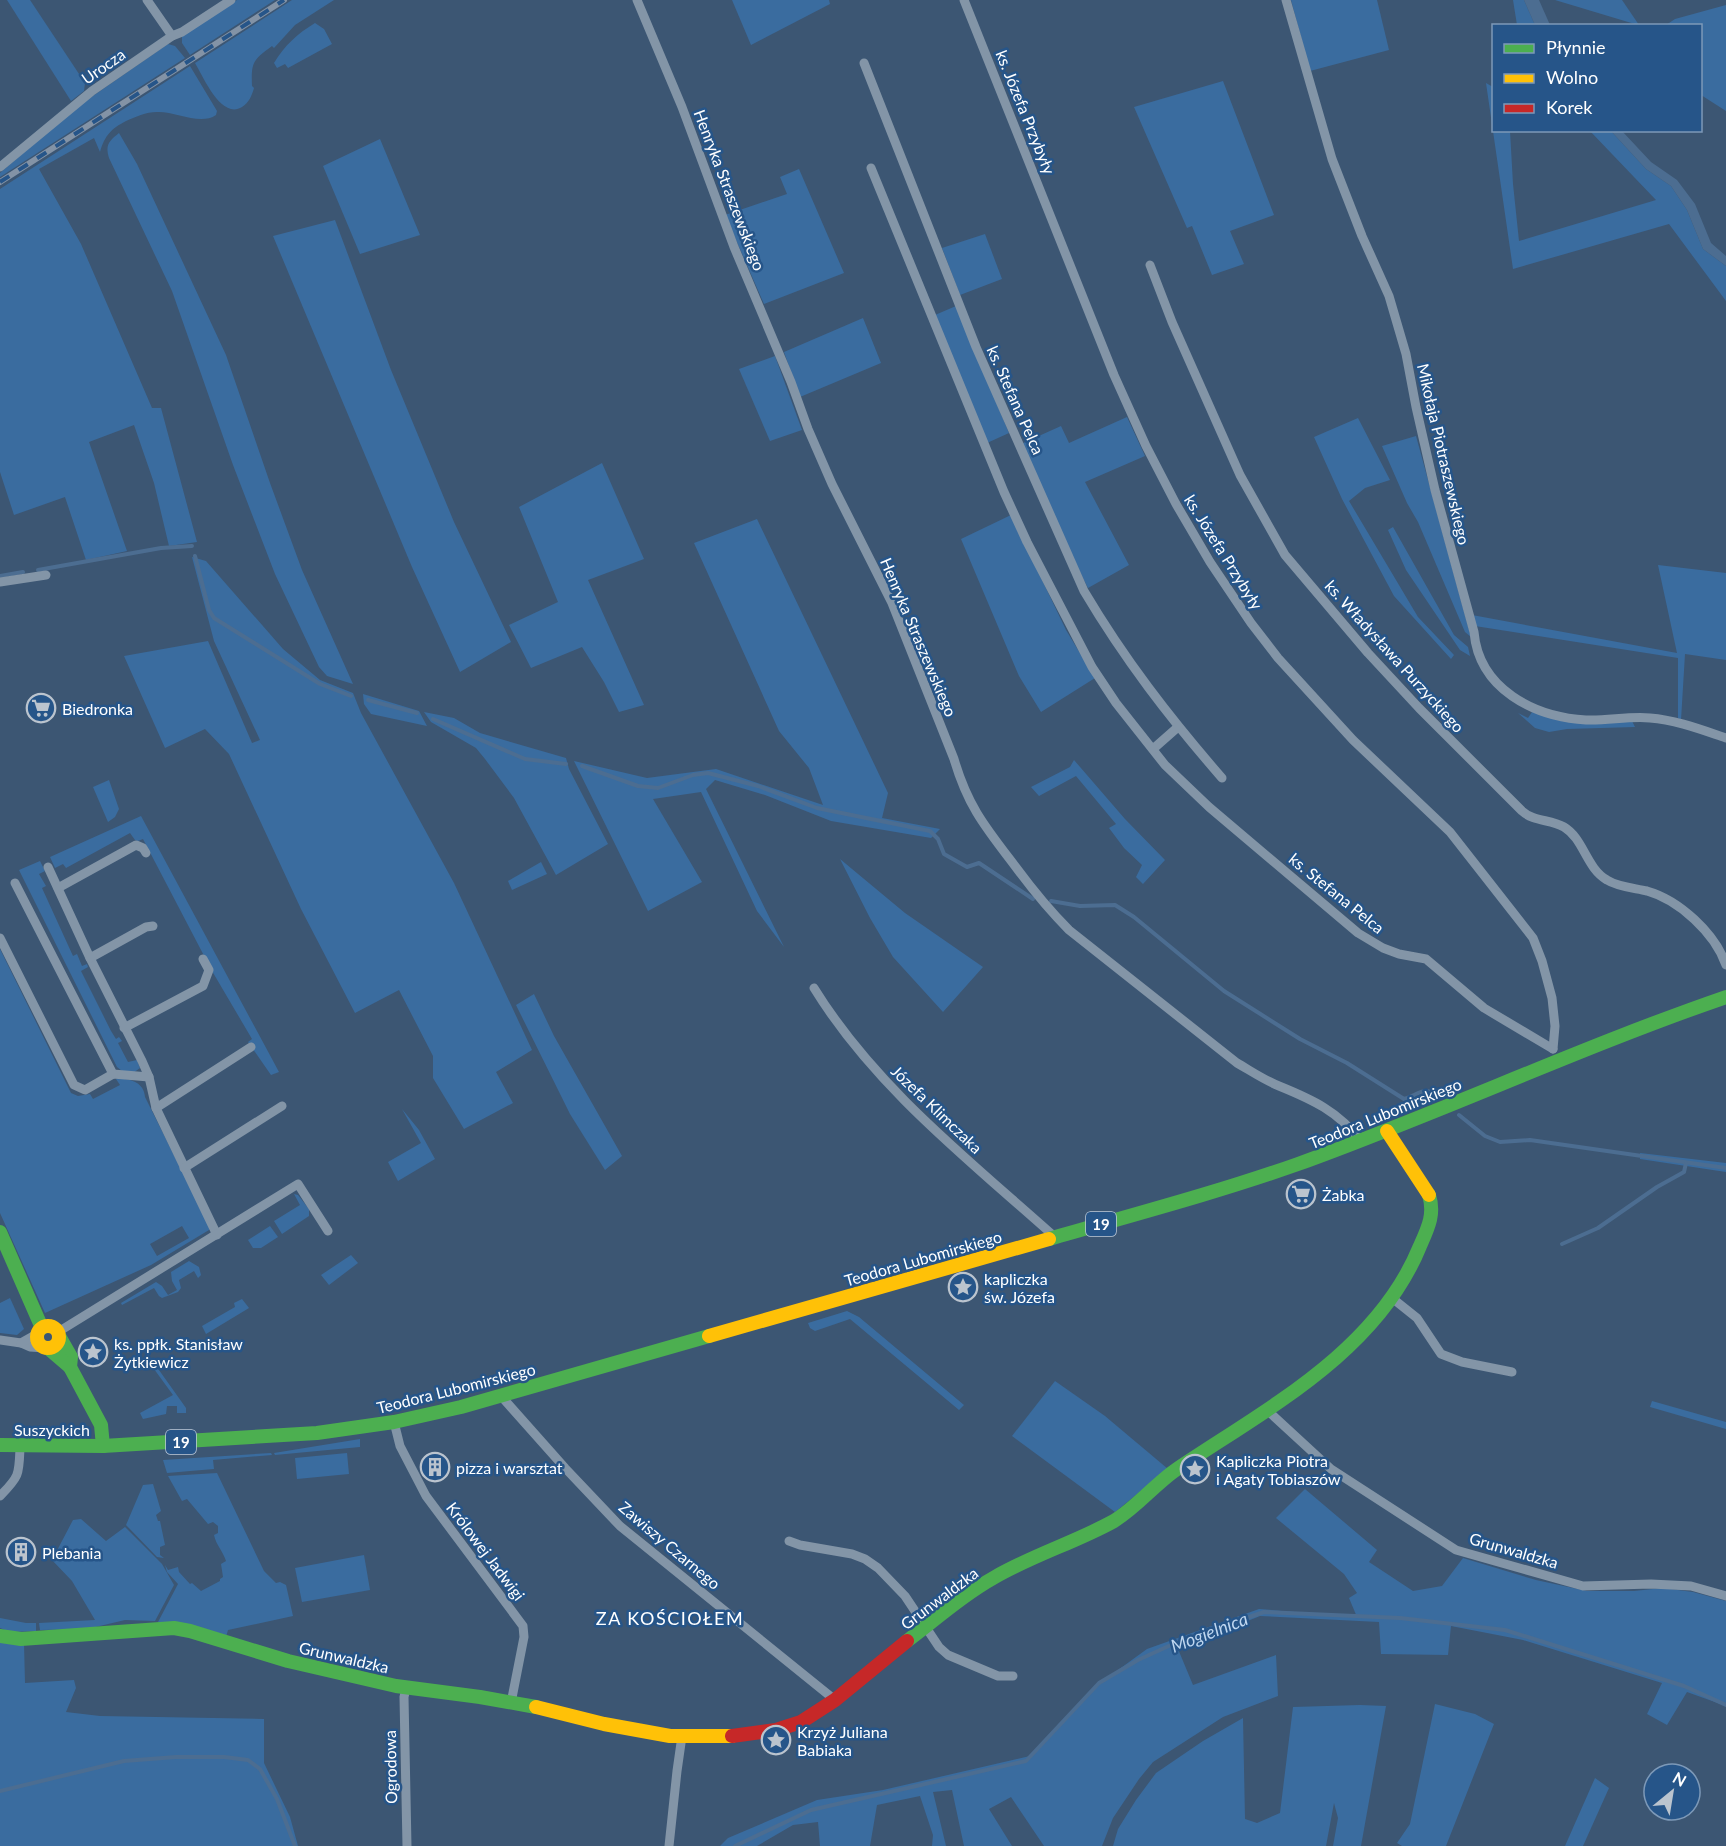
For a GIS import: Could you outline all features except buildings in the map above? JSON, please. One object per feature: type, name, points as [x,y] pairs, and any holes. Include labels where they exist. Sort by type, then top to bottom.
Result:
[{"type":"main road","name":"Teodora Lubomirskiego","points":[[103,1446],[316,1433],[394,1422],[501,1396],[1237,1185],[1387,1131],[1555,1055],[1726,997]]},
{"type":"main road","name":"Grunwaldzka","points":[[0,1636],[21,1640],[174,1628],[190,1630],[288,1661],[406,1688],[541,1708],[604,1725],[682,1736],[731,1736],[776,1730],[801,1722],[836,1700],[965,1595],[996,1576],[1115,1520],[1174,1471],[1267,1410],[1321,1371],[1351,1344],[1392,1298],[1415,1259],[1428,1232],[1432,1217],[1432,1204],[1428,1191],[1387,1131]]},
{"type":"main road","points":[[0,1232],[40,1331],[39,1344],[70,1367],[101,1425],[103,1446]]},
{"type":"main road","points":[[40,1331],[52,1327],[58,1334],[70,1357],[70,1367]]},
{"type":"main road","points":[[47,1348],[55,1346],[58,1334]]},
{"type":"main road","name":"Suszyckich","points":[[0,1446],[103,1446]]},
{"type":"street","points":[[147,0],[172,36]]},
{"type":"street","name":"Urocza","points":[[0,167],[92,91],[172,36],[231,0]]},
{"type":"street","name":"Henryka Straszewskiego","points":[[637,0],[682,107],[731,238],[791,382],[808,429],[832,484],[892,603],[954,759],[964,790],[978,817],[1046,906],[1069,930],[1237,1063],[1325,1107],[1342,1120],[1360,1141]]},
{"type":"street","name":"ks. Józefa Przybyły","points":[[964,0],[1114,375],[1146,446],[1176,504],[1210,562],[1251,623],[1278,658],[1353,740],[1450,832],[1533,938],[1552,998],[1555,1055]]},
{"type":"street","name":"Mikołaja Piotraszewskiego","points":[[1286,0],[1332,159],[1362,236],[1389,296],[1406,354],[1435,490],[1474,632],[1475,647],[1483,666],[1500,687],[1516,700],[1555,717],[1587,720],[1651,718],[1678,723],[1726,738]]},
{"type":"street","name":"ks. Stefana Pelca","points":[[864,63],[976,347],[1084,591],[1104,627],[1138,676],[1222,778]]},
{"type":"street","name":"ks. Stefana Pelca","points":[[871,168],[975,424],[1027,542],[1092,667],[1116,703],[1165,765],[1209,807],[1359,933],[1383,948],[1399,954],[1426,959],[1484,1008],[1555,1055]]},
{"type":"street","name":"ks. Władysława Purzyckiego","points":[[1150,266],[1172,322],[1240,475],[1285,555],[1368,653],[1521,811],[1530,818],[1564,827],[1575,837],[1596,872],[1606,880],[1649,892],[1684,912],[1712,940],[1726,965]]},
{"type":"street","points":[[0,582],[46,575]]},
{"type":"street","points":[[1153,749],[1178,727]]},
{"type":"street","points":[[58,888],[136,844],[146,853]]},
{"type":"street","points":[[48,867],[148,1077],[156,1108],[217,1235]]},
{"type":"street","points":[[15,882],[113,1074]]},
{"type":"street","points":[[90,958],[146,927],[153,926]]},
{"type":"street","points":[[0,938],[74,1085],[85,1090],[113,1074],[148,1077]]},
{"type":"street","points":[[124,1028],[203,986],[208,970],[203,959]]},
{"type":"street","name":"Józefa Klimczaka","points":[[814,988],[851,1042],[911,1107],[1055,1237]]},
{"type":"street","points":[[156,1108],[251,1047]]},
{"type":"street","points":[[184,1168],[282,1106]]},
{"type":"street","points":[[58,1334],[298,1184],[328,1231]]},
{"type":"street","points":[[1392,1298],[1417,1318],[1441,1354],[1462,1362],[1512,1372]]},
{"type":"street","points":[[21,1343],[40,1331]]},
{"type":"street","points":[[0,1340],[21,1343],[30,1347],[47,1348]]},
{"type":"street","name":"Zawiszy Czarnego","points":[[501,1396],[620,1526],[836,1700]]},
{"type":"street","name":"Grunwaldzka","points":[[1267,1410],[1332,1469],[1455,1550],[1583,1586],[1651,1584],[1690,1586],[1726,1596]]},
{"type":"street","name":"Królowej Jadwigi","points":[[394,1422],[400,1446],[426,1496],[523,1626],[524,1637],[511,1703]]},
{"type":"street","points":[[0,1496],[16,1479],[19,1471],[20,1447]]},
{"type":"street","points":[[789,1541],[852,1554],[865,1559],[878,1568],[905,1596],[939,1647],[948,1655],[998,1676],[1013,1676]]},
{"type":"street","name":"Ogrodowa","points":[[406,1688],[404,1697],[407,1846]]},
{"type":"street","points":[[669,1846],[682,1736]]},
{"type":"shaded area","points":[[7,0],[30,0],[85,83],[84,91],[71,101]]},
{"type":"shaded area","points":[[237,0],[275,0],[190,55],[182,43],[182,36]]},
{"type":"shaded area","points":[[292,0],[334,0],[295,25],[274,48],[272,46],[261,55],[253,66],[252,86],[254,88],[248,101],[242,107],[234,109],[227,107],[214,95],[195,63]]},
{"type":"shaded area","points":[[732,0],[829,0],[830,4],[751,45]]},
{"type":"shaded area","points":[[1291,0],[1377,0],[1389,50],[1310,71]]},
{"type":"shaded area","points":[[1513,0],[1524,0],[1535,24],[1517,24]]},
{"type":"shaded area","points":[[1524,0],[1539,0],[1550,24],[1535,24]]},
{"type":"shaded area","points":[[1555,0],[1622,0],[1638,24]]},
{"type":"shaded area","points":[[1726,5],[1726,111],[1702,96],[1702,24],[1668,24],[1675,19]]},
{"type":"shaded area","points":[[315,23],[324,29],[332,44],[288,68],[285,64],[277,68],[274,63],[287,45]]},
{"type":"shaded area","points":[[168,44],[175,46],[185,58],[0,177],[0,173],[77,107]]},
{"type":"shaded area","points":[[190,66],[217,111],[216,115],[210,118],[195,119],[164,112],[141,115],[112,130],[106,137],[100,152],[94,138],[39,169],[81,244],[152,408],[161,408],[197,542],[169,546],[154,483],[134,425],[89,442],[127,551],[86,560],[65,497],[14,515],[0,472],[0,189]]},
{"type":"shaded area","points":[[1223,81],[1274,215],[1230,231],[1244,264],[1212,275],[1192,226],[1187,228],[1134,107]]},
{"type":"shaded area","points":[[1486,83],[1492,86],[1492,124]]},
{"type":"shaded area","points":[[1493,132],[1510,132],[1519,241],[1656,200],[1591,132],[1612,132],[1646,169],[1671,186],[1687,210],[1703,249],[1726,266],[1726,301],[1669,224],[1513,269]]},
{"type":"shaded area","points":[[1612,132],[1623,132],[1651,162],[1677,180],[1695,204],[1711,243],[1726,256],[1726,266],[1703,249],[1687,210],[1671,186],[1646,169]]},
{"type":"shaded area","points":[[119,133],[137,164],[226,355],[302,570],[353,684],[327,676],[319,667],[275,574],[233,465],[172,291],[109,158],[107,150],[109,144]]},
{"type":"shaded area","points":[[380,139],[420,235],[360,254],[323,166]]},
{"type":"shaded area","points":[[799,169],[844,273],[764,304],[725,215],[787,194],[780,177]]},
{"type":"shaded area","points":[[335,220],[391,370],[454,522],[511,642],[460,672],[412,567],[273,236]]},
{"type":"shaded area","points":[[985,234],[1002,279],[960,295],[942,248]]},
{"type":"shaded area","points":[[956,306],[1009,433],[987,443],[935,315]]},
{"type":"shaded area","points":[[863,318],[881,363],[800,397],[784,352]]},
{"type":"shaded area","points":[[775,356],[802,430],[770,441],[739,369]]},
{"type":"shaded area","points":[[1127,417],[1145,456],[1085,482],[1129,565],[1088,588],[1052,517],[1021,444],[1061,426],[1069,443]]},
{"type":"shaded area","points":[[1358,418],[1390,480],[1365,488],[1349,501],[1418,617],[1454,655],[1451,659],[1394,596],[1342,499],[1314,437]]},
{"type":"shaded area","points":[[1416,436],[1471,637],[1465,632],[1418,522],[1407,503],[1382,446]]},
{"type":"shaded area","points":[[602,463],[644,559],[588,580],[644,705],[619,712],[604,682],[582,647],[531,668],[509,625],[558,602],[519,507]]},
{"type":"shaded area","points":[[1011,515],[1066,630],[1095,678],[1041,712],[1019,676],[961,539]]},
{"type":"shaded area","points":[[757,519],[888,793],[882,818],[940,829],[931,838],[831,821],[765,795],[715,780],[706,789],[784,947],[757,911],[701,792],[653,799],[702,882],[648,911],[574,761],[647,778],[716,769],[823,805],[809,768],[779,731],[694,543]]},
{"type":"shaded area","points":[[1393,527],[1454,635],[1468,647],[1470,656],[1460,650],[1406,570],[1388,530]]},
{"type":"shaded area","points":[[192,557],[206,561],[283,649],[320,680],[353,693],[361,713],[454,883],[532,1050],[496,1072],[513,1103],[464,1129],[433,1078],[433,1056],[399,990],[355,1013],[301,909],[229,754],[205,729],[165,748],[124,656],[208,641],[252,743],[260,740],[214,641]]},
{"type":"shaded area","points":[[1658,565],[1726,573],[1726,660],[1685,654],[1681,720],[1678,718],[1678,658],[1475,626],[1472,615],[1677,653]]},
{"type":"shaded area","points":[[363,694],[419,711],[427,726],[371,714],[364,704]]},
{"type":"shaded area","points":[[424,712],[454,718],[480,733],[566,758],[569,769],[608,844],[556,875],[514,798],[485,759],[476,748],[431,722]]},
{"type":"shaded area","points":[[1532,712],[1559,720],[1632,721],[1635,727],[1567,729],[1549,732],[1535,728],[1518,713],[1528,718]]},
{"type":"shaded area","points":[[1074,760],[1125,819],[1165,860],[1143,884],[1136,877],[1142,865],[1124,848],[1109,828],[1116,824],[1076,776],[1039,796],[1031,787],[1070,767]]},
{"type":"shaded area","points":[[109,780],[119,809],[115,817],[108,822],[93,787]]},
{"type":"shaded area","points":[[141,816],[279,1072],[271,1075],[248,1042],[252,1039],[212,971],[143,839],[135,840],[130,833],[66,868],[63,864],[55,868],[50,857]]},
{"type":"shaded area","points":[[840,859],[905,913],[983,967],[943,1012],[893,957]]},
{"type":"shaded area","points":[[40,861],[45,871],[39,874],[46,886],[42,888],[73,956],[77,954],[82,966],[87,964],[88,967],[81,971],[111,1031],[116,1039],[119,1037],[122,1041],[118,1043],[128,1062],[137,1060],[140,1068],[133,1073],[122,1071],[117,1067],[19,870]]},
{"type":"shaded area","points":[[541,862],[547,874],[512,890],[508,881]]},
{"type":"shaded area","points":[[0,949],[71,1093],[78,1096],[90,1094],[93,1099],[120,1085],[116,1079],[131,1080],[139,1084],[210,1227],[209,1230],[151,1265],[45,1313],[0,1213]],"holes":[[[182,1226],[189,1238],[157,1256],[150,1244]]]},
{"type":"shaded area","points":[[534,994],[554,1036],[622,1156],[605,1170],[570,1114],[516,1005]]},
{"type":"shaded area","points":[[402,1109],[419,1130],[435,1159],[398,1181],[388,1162],[421,1143]]},
{"type":"shaded area","points":[[1640,1153],[1726,1163],[1726,1172],[1640,1159]]},
{"type":"shaded area","points":[[294,1194],[298,1195],[309,1209],[309,1216],[282,1234],[274,1221],[300,1205]]},
{"type":"shaded area","points":[[270,1226],[278,1237],[261,1248],[253,1248],[248,1240]]},
{"type":"shaded area","points":[[351,1255],[358,1263],[329,1285],[321,1275]]},
{"type":"shaded area","points":[[189,1261],[199,1267],[201,1275],[198,1278],[194,1271],[179,1280],[181,1288],[178,1292],[162,1298],[154,1288],[122,1305],[121,1303],[156,1282],[168,1295],[177,1290],[172,1281],[171,1272]]},
{"type":"shaded area","points":[[10,1298],[24,1329],[17,1335],[0,1333],[0,1303]]},
{"type":"shaded area","points":[[242,1299],[249,1308],[206,1334],[202,1326],[235,1307],[234,1303]]},
{"type":"shaded area","points":[[847,1311],[859,1317],[964,1405],[959,1410],[850,1319],[815,1331],[808,1323]]},
{"type":"shaded area","points":[[149,1356],[186,1408],[186,1413],[177,1413],[177,1406],[167,1406],[166,1414],[143,1419],[140,1413],[173,1395],[146,1358]]},
{"type":"shaded area","points":[[1055,1381],[1105,1416],[1168,1469],[1115,1512],[1012,1436]]},
{"type":"shaded area","points":[[1652,1401],[1726,1422],[1726,1429],[1650,1407]]},
{"type":"shaded area","points":[[360,1439],[360,1447],[275,1455],[274,1453]]},
{"type":"shaded area","points":[[271,1453],[272,1455],[213,1460],[214,1469],[167,1473],[163,1460]]},
{"type":"shaded area","points":[[347,1453],[349,1474],[297,1479],[295,1458]]},
{"type":"shaded area","points":[[217,1473],[264,1571],[276,1583],[286,1585],[293,1616],[228,1630],[226,1637],[180,1625],[158,1622],[178,1584],[167,1572],[165,1565],[168,1570],[178,1567],[179,1572],[190,1584],[192,1583],[201,1591],[220,1581],[223,1577],[221,1564],[226,1561],[214,1535],[218,1533],[218,1526],[213,1522],[208,1524],[187,1499],[182,1501],[168,1476]]},
{"type":"shaded area","points":[[153,1484],[161,1511],[156,1515],[160,1521],[165,1545],[160,1547],[160,1555],[164,1558],[157,1557],[126,1525],[143,1485]]},
{"type":"shaded area","points":[[1305,1489],[1377,1550],[1369,1562],[1413,1591],[1442,1586],[1463,1558],[1536,1580],[1587,1591],[1634,1591],[1662,1588],[1693,1592],[1726,1601],[1726,1706],[1687,1692],[1667,1725],[1647,1714],[1662,1683],[1523,1640],[1451,1626],[1448,1655],[1381,1654],[1379,1622],[1260,1616],[1178,1649],[1193,1685],[1276,1655],[1278,1696],[1223,1717],[1153,1762],[1113,1818],[1102,1846],[1044,1846],[1011,1797],[989,1809],[1012,1846],[964,1846],[952,1790],[933,1792],[946,1846],[932,1846],[933,1835],[920,1796],[877,1805],[870,1846],[820,1846],[818,1822],[793,1825],[757,1846],[720,1846],[728,1838],[817,1800],[883,1790],[1030,1756],[1096,1686],[1147,1649],[1259,1609],[1357,1617],[1349,1598],[1357,1593],[1344,1574],[1276,1518]]},
{"type":"shaded area","points":[[81,1519],[106,1541],[125,1527],[162,1564],[174,1585],[155,1621],[125,1620],[87,1629],[40,1630],[39,1623],[95,1620],[72,1581],[52,1560],[73,1520]]},
{"type":"shaded area","points":[[364,1555],[370,1590],[302,1602],[295,1568]]},
{"type":"shaded area","points":[[0,1618],[36,1623],[36,1631],[10,1632],[0,1628]]},
{"type":"shaded area","points":[[0,1640],[24,1643],[25,1683],[74,1680],[76,1688],[66,1712],[100,1716],[264,1719],[264,1763],[290,1817],[298,1846],[0,1846]]},
{"type":"shaded area","points":[[1435,1704],[1475,1714],[1494,1724],[1446,1846],[1402,1846],[1397,1843],[1410,1824]]},
{"type":"shaded area","points":[[1386,1706],[1361,1846],[1333,1846],[1338,1818],[1334,1803],[1326,1846],[1113,1846],[1118,1829],[1156,1773],[1203,1741],[1243,1718],[1245,1819],[1257,1823],[1280,1813],[1293,1707]]},
{"type":"shaded area","points":[[1595,1778],[1609,1788],[1583,1846],[1565,1846]]},
{"type":"waterway","points":[[38,570],[161,548],[192,546]]},
{"type":"waterway","points":[[195,556],[209,610],[214,618],[320,684],[351,696]]},
{"type":"waterway","points":[[0,576],[23,572]]},
{"type":"waterway","points":[[368,700],[417,713]]},
{"type":"waterway","points":[[433,719],[525,759],[566,764]]},
{"type":"waterway","points":[[582,766],[638,786],[658,788],[693,775],[708,773],[758,786],[817,808],[930,831],[938,839],[944,854],[967,867],[979,863],[1033,899]]},
{"type":"waterway","points":[[1051,901],[1080,906],[1115,905],[1134,917],[1224,991],[1300,1039],[1347,1063],[1404,1099],[1425,1091],[1437,1096]]},
{"type":"waterway","points":[[1459,1115],[1485,1136],[1500,1142],[1530,1140],[1726,1168]]},
{"type":"waterway","points":[[1562,1244],[1598,1228],[1657,1187],[1684,1172],[1686,1163]]},
{"type":"waterway","name":"Mogielnica","points":[[735,1846],[811,1810],[1026,1761],[1099,1683],[1138,1660],[1182,1640],[1264,1612],[1400,1618],[1505,1630],[1684,1686],[1726,1705]]},
{"type":"waterway","points":[[0,1791],[124,1761],[176,1757],[224,1757],[248,1760],[260,1769],[277,1799],[295,1846]]},
{"type":"railway","points":[[0,182],[284,0]]},
{"type":"traffic: fast","points":[[1049,1239],[1205,1194],[1298,1164],[1618,1037],[1726,997]]},
{"type":"traffic: fast","points":[[907,1641],[961,1599],[995,1577],[1114,1521],[1177,1469],[1316,1375],[1348,1347],[1376,1317],[1401,1284],[1428,1227],[1431,1215],[1429,1195]]},
{"type":"traffic: fast","points":[[0,1232],[42,1328]]},
{"type":"traffic: fast","points":[[59,1336],[71,1357],[70,1367]]},
{"type":"traffic: fast","points":[[0,1445],[103,1446],[317,1433],[394,1422],[461,1407],[709,1336]]},
{"type":"traffic: fast","points":[[49,1349],[70,1367],[101,1425],[103,1446]]},
{"type":"traffic: fast","points":[[0,1636],[21,1639],[174,1628],[288,1661],[396,1686],[536,1707]]},
{"type":"traffic: slow","points":[[1387,1131],[1429,1195]]},
{"type":"traffic: slow","points":[[709,1336],[1049,1239]]},
{"type":"traffic: slow","points":[[48,1326],[56,1329],[59,1337],[56,1345],[48,1348],[40,1345],[37,1337],[40,1329],[48,1326]]},
{"type":"traffic: slow","points":[[536,1707],[604,1724],[670,1736],[732,1736]]},
{"type":"traffic: jam","points":[[732,1736],[776,1730],[801,1722],[835,1700],[907,1641]]},
{"type":"place","name":"Biedronka","points":[[41,708]]},
{"type":"place","name":"Żabka","points":[[1301,1194]]},
{"type":"place","name":"kapliczka św. Józefa","points":[[963,1287]]},
{"type":"place","name":"ks. ppłk. Stanisław Żytkiewicz","points":[[93,1352]]},
{"type":"place","name":"pizza i warsztat","points":[[435,1467]]},
{"type":"place","name":"Kapliczka Piotra i Agaty Tobiaszów","points":[[1195,1469]]},
{"type":"place","name":"Plebania","points":[[21,1552]]},
{"type":"place","name":"Krzyż Juliana Babiaka","points":[[776,1740]]},
{"type":"district","name":"ZA KOŚCIOŁEM","points":[[670,1618]]}]
